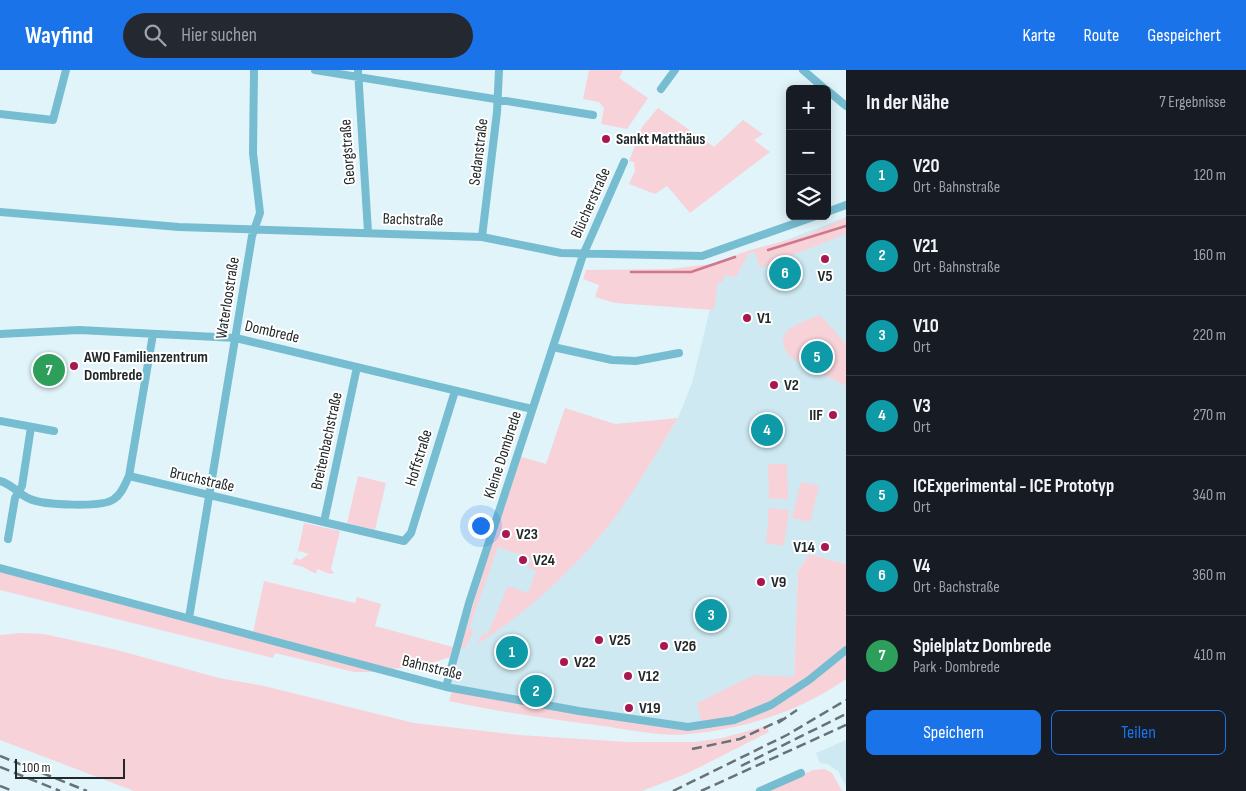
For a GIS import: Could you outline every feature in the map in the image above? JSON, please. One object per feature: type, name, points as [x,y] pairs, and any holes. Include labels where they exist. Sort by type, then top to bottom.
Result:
[{"type":"street","points":[[0,114],[53,120],[66,70]]},
{"type":"street","name":"Waterloostraße","points":[[189,618],[211,496],[252,236],[260,213],[253,153],[254,70]]},
{"type":"street","points":[[316,70],[357,73],[498,100],[593,115]]},
{"type":"street","name":"Sedanstraße","points":[[482,237],[498,100],[499,70]]},
{"type":"street","points":[[661,90],[675,70]]},
{"type":"street","points":[[803,70],[820,85]]},
{"type":"street","name":"Georgstraße","points":[[357,73],[368,232]]},
{"type":"street","points":[[831,94],[846,106]]},
{"type":"street","name":"Blücherstraße","points":[[583,255],[624,162]]},
{"type":"street","points":[[831,211],[846,205]]},
{"type":"street","name":"Bachstraße","points":[[0,212],[161,226],[482,237],[561,253],[583,255],[702,256],[805,220]]},
{"type":"street","name":"Kleine Dombrede","points":[[446,687],[470,603],[583,255]]},
{"type":"street","name":"Dombrede","points":[[0,334],[79,330],[236,338],[532,409]]},
{"type":"street","points":[[0,481],[10,483],[29,499],[102,505],[115,499],[124,489],[129,476],[153,334]]},
{"type":"street","points":[[553,347],[612,360],[636,362],[678,353]]},
{"type":"street","name":"Breitenbachstraße","points":[[324,522],[357,367]]},
{"type":"street","name":"Hoffstraße","points":[[411,533],[455,391]]},
{"type":"street","points":[[0,421],[54,431]]},
{"type":"street","points":[[8,540],[15,498],[22,486],[31,427]]},
{"type":"street","name":"Bruchstraße","points":[[129,476],[400,541],[407,540],[411,533]]},
{"type":"street","name":"Bahnstraße","points":[[0,568],[446,687],[688,728],[734,720],[771,705],[809,680],[846,650]]},
{"type":"street","points":[[760,791],[801,773]]},
{"type":"shaded area","points":[[589,70],[623,70],[619,78],[648,98],[627,129],[601,124],[604,108],[599,102],[583,99]]},
{"type":"shaded area","points":[[658,108],[714,147],[743,120],[763,134],[754,140],[770,152],[690,213],[667,186],[655,194],[629,184],[635,171],[634,162],[629,161],[642,127]]},
{"type":"shaded area","points":[[846,217],[846,564],[809,554],[798,571],[794,677],[702,724],[687,725],[448,685],[500,521],[603,532],[634,489],[678,418],[692,383],[712,301],[711,264],[755,252]]},
{"type":"shaded area","points":[[846,218],[846,234],[760,268],[755,252],[748,254],[736,277],[724,275],[723,282],[718,282],[714,310],[615,303],[595,297],[599,285],[583,279],[586,270],[669,269],[711,264],[750,250],[807,235]]},
{"type":"shaded area","points":[[820,315],[846,344],[846,386],[791,358],[785,349],[783,341],[789,329]]},
{"type":"shaded area","points":[[565,408],[615,424],[678,418],[621,509],[590,547],[537,600],[477,644],[482,634],[488,633],[508,586],[528,593],[536,571],[528,567],[531,558],[498,547],[469,629],[474,630],[465,648],[460,648],[519,456],[546,464]]},
{"type":"shaded area","points":[[768,464],[787,464],[788,499],[769,499]]},
{"type":"shaded area","points":[[358,476],[386,483],[375,530],[347,523]]},
{"type":"shaded area","points":[[801,482],[819,486],[810,522],[792,518]]},
{"type":"shaded area","points":[[769,508],[789,510],[784,546],[766,543]]},
{"type":"shaded area","points":[[304,523],[340,531],[331,569],[334,573],[330,574],[317,569],[316,574],[292,564],[296,558],[300,560],[309,554],[299,551],[297,556]]},
{"type":"shaded area","points":[[809,554],[846,564],[846,645],[809,676],[796,691],[846,656],[846,679],[829,690],[791,709],[771,717],[731,728],[710,732],[668,735],[487,709],[449,701],[452,691],[681,730],[703,729],[697,703],[754,675],[794,677],[798,571]]},
{"type":"shaded area","points":[[0,568],[375,672],[354,672],[275,653],[273,658],[0,590]]},
{"type":"shaded area","points":[[264,581],[355,603],[357,597],[381,604],[375,626],[453,647],[450,657],[422,666],[390,669],[253,633]]},
{"type":"shaded area","points":[[21,633],[44,634],[117,650],[219,678],[264,686],[414,723],[519,735],[628,742],[695,742],[722,738],[766,726],[769,732],[686,774],[642,791],[134,791],[0,740],[0,635]]},
{"type":"shaded area","points":[[846,740],[846,786],[838,771],[827,764],[820,763],[816,753]]},
{"type":"shaded area","points":[[824,769],[832,773],[842,791],[765,791],[813,770]]},
{"type":"waterway","points":[[768,250],[846,226]]},
{"type":"waterway","points":[[631,272],[691,272],[735,257]]},
{"type":"railway","points":[[673,791],[787,735],[846,700]]},
{"type":"railway","points":[[778,723],[797,710]]},
{"type":"railway","points":[[741,766],[846,714]]},
{"type":"railway","points":[[692,749],[740,739],[783,719]]},
{"type":"railway","points":[[701,791],[846,725]]},
{"type":"railway","points":[[0,756],[87,791]]},
{"type":"railway","points":[[0,767],[60,791]]},
{"type":"railway","points":[[0,786],[13,791]]},
{"type":"place","name":"Sankt Matthäus","points":[[606,139]]},
{"type":"place","name":"V5","points":[[825,259]]},
{"type":"place","name":"V4","points":[[785,273]]},
{"type":"place","name":"V1","points":[[747,318]]},
{"type":"place","name":"ICExperimental - ICE Prototyp","points":[[817,357]]},
{"type":"place","name":"AWO Familienzentrum Dombrede","points":[[74,366]]},
{"type":"place","name":"Spielplatz Dombrede","points":[[49,370]]},
{"type":"place","name":"V2","points":[[774,385]]},
{"type":"place","name":"IIF","points":[[833,415]]},
{"type":"place","name":"V3","points":[[767,430]]},
{"type":"place","name":"V23","points":[[506,534]]},
{"type":"place","name":"V14","points":[[825,547]]},
{"type":"place","name":"V24","points":[[523,560]]},
{"type":"place","name":"V9","points":[[761,582]]},
{"type":"place","name":"V10","points":[[711,615]]},
{"type":"place","name":"V25","points":[[599,640]]},
{"type":"place","name":"V26","points":[[664,646]]},
{"type":"place","name":"V20","points":[[512,652]]},
{"type":"place","name":"V22","points":[[564,662]]},
{"type":"place","name":"V12","points":[[628,676]]},
{"type":"place","name":"V21","points":[[536,691]]},
{"type":"place","name":"V19","points":[[629,708]]}]
